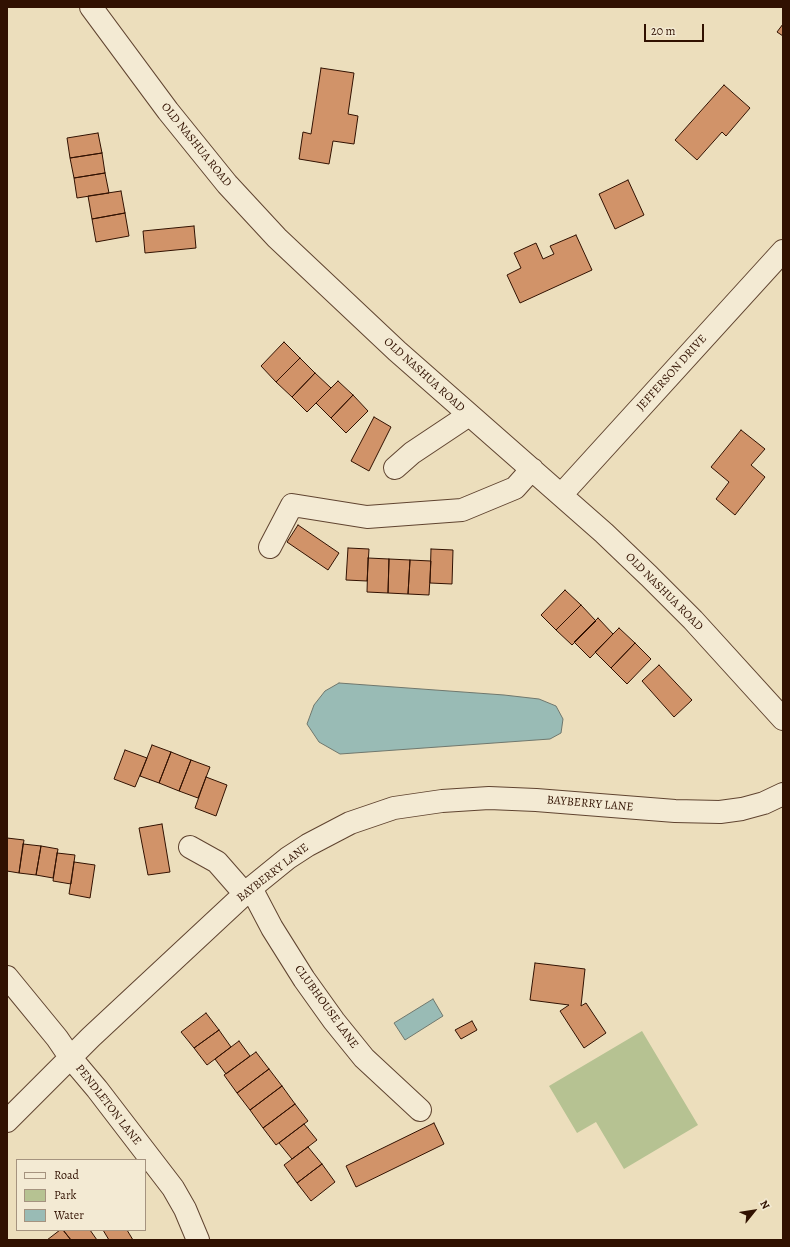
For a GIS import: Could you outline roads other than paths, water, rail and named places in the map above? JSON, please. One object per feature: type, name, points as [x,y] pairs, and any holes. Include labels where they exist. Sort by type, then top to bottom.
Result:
[{"type":"street","name":"OLD NASHUA ROAD","points":[[91,7],[168,111],[227,184],[277,238],[397,351],[604,533],[650,576],[693,620],[783,719]]},
{"type":"street","name":"JEFFERSON DRIVE","points":[[561,495],[783,251]]},
{"type":"street","points":[[395,468],[412,453],[470,415]]},
{"type":"street","points":[[270,547],[292,505],[367,517],[462,510],[515,488],[532,469]]},
{"type":"street","name":"BAYBERRY LANE","points":[[7,1121],[70,1057],[248,891],[288,858],[308,844],[350,823],[394,808],[442,801],[497,799],[536,800],[675,811],[720,812],[757,805],[783,794]]},
{"type":"street","name":"CLUBHOUSE LANE","points":[[190,847],[217,862],[248,891],[300,973],[334,1021],[364,1058],[420,1110]]},
{"type":"street","name":"PENDLETON LANE","points":[[7,976],[173,1188],[185,1209],[198,1240]]},
{"type":"water","points":[[339,683],[539,699],[556,706],[563,719],[561,733],[550,739],[340,754],[319,742],[307,724],[314,705],[325,691]]},
{"type":"water","points":[[433,999],[443,1016],[405,1040],[394,1023]]}]
